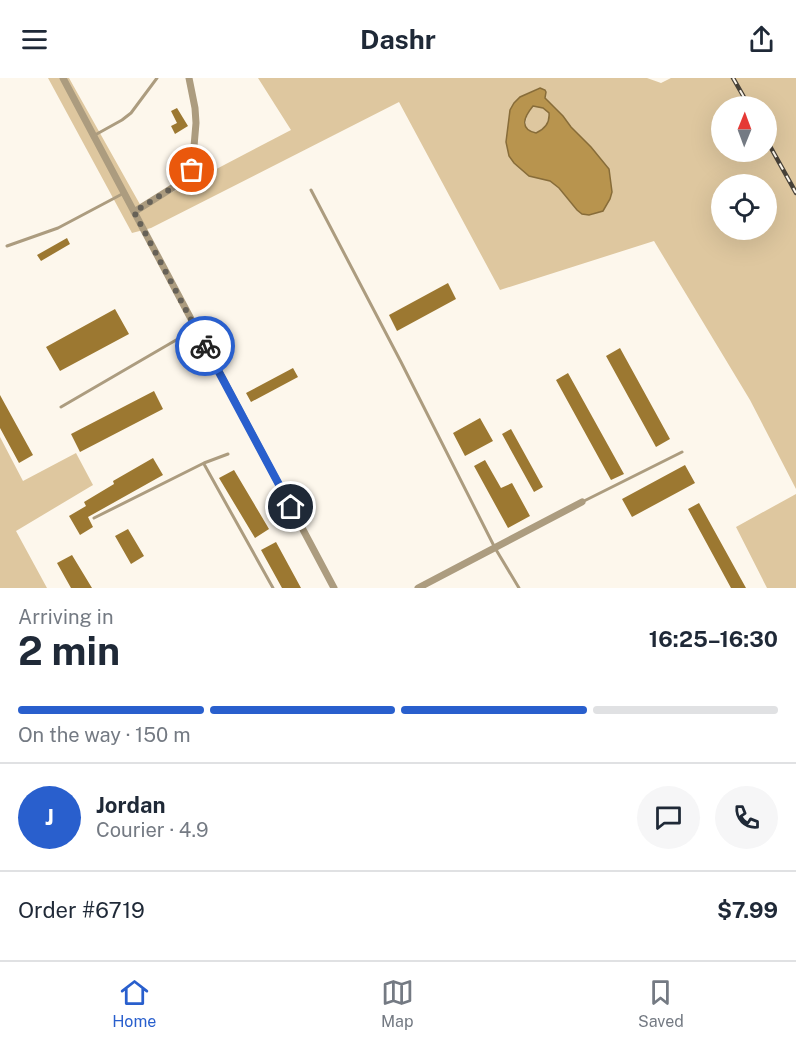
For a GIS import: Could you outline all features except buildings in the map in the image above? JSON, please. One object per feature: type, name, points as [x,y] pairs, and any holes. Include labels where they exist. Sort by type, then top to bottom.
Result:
[{"type":"street","points":[[63,78],[334,588]]},
{"type":"street","points":[[134,212],[191,175],[196,123],[189,78]]},
{"type":"street","points":[[418,588],[582,502]]},
{"type":"lane","points":[[93,135],[131,113],[157,78]]},
{"type":"lane","points":[[311,190],[495,548],[519,588]]},
{"type":"lane","points":[[7,246],[58,228],[124,193]]},
{"type":"lane","points":[[62,407],[196,329]]},
{"type":"lane","points":[[582,502],[681,452]]},
{"type":"lane","points":[[94,518],[204,463],[228,454]]},
{"type":"lane","points":[[204,463],[273,588]]},
{"type":"shaded area","points":[[48,78],[69,78],[142,208],[291,130],[258,78],[647,78],[661,83],[671,78],[796,78],[796,489],[750,400],[654,241],[500,290],[399,102],[151,228],[132,233]],"holes":[[[539,88],[545,90],[545,98],[609,169],[612,192],[603,211],[590,215],[570,202],[550,181],[529,176],[526,173],[507,132],[520,97]]]},
{"type":"shaded area","points":[[540,88],[545,90],[545,98],[609,169],[612,192],[603,211],[589,215],[582,214],[550,181],[529,176],[514,163],[509,156],[506,142],[510,110],[520,97]],"holes":[[[533,106],[543,108],[549,113],[548,123],[536,133],[527,129],[525,126],[527,114]]]},
{"type":"shaded area","points":[[533,106],[549,112],[546,125],[536,133],[526,129],[527,117]]},
{"type":"shaded area","points":[[0,437],[23,481],[76,453],[93,485],[16,531],[47,588],[0,588]]},
{"type":"shaded area","points":[[796,494],[796,588],[767,588],[736,527]]},
{"type":"railway","points":[[733,78],[743,96]]},
{"type":"railway","points":[[777,159],[796,193]]},
{"type":"way so far","points":[[192,170],[188,178],[134,212],[205,346]]},
{"type":"route","points":[[205,346],[291,507]]}]
